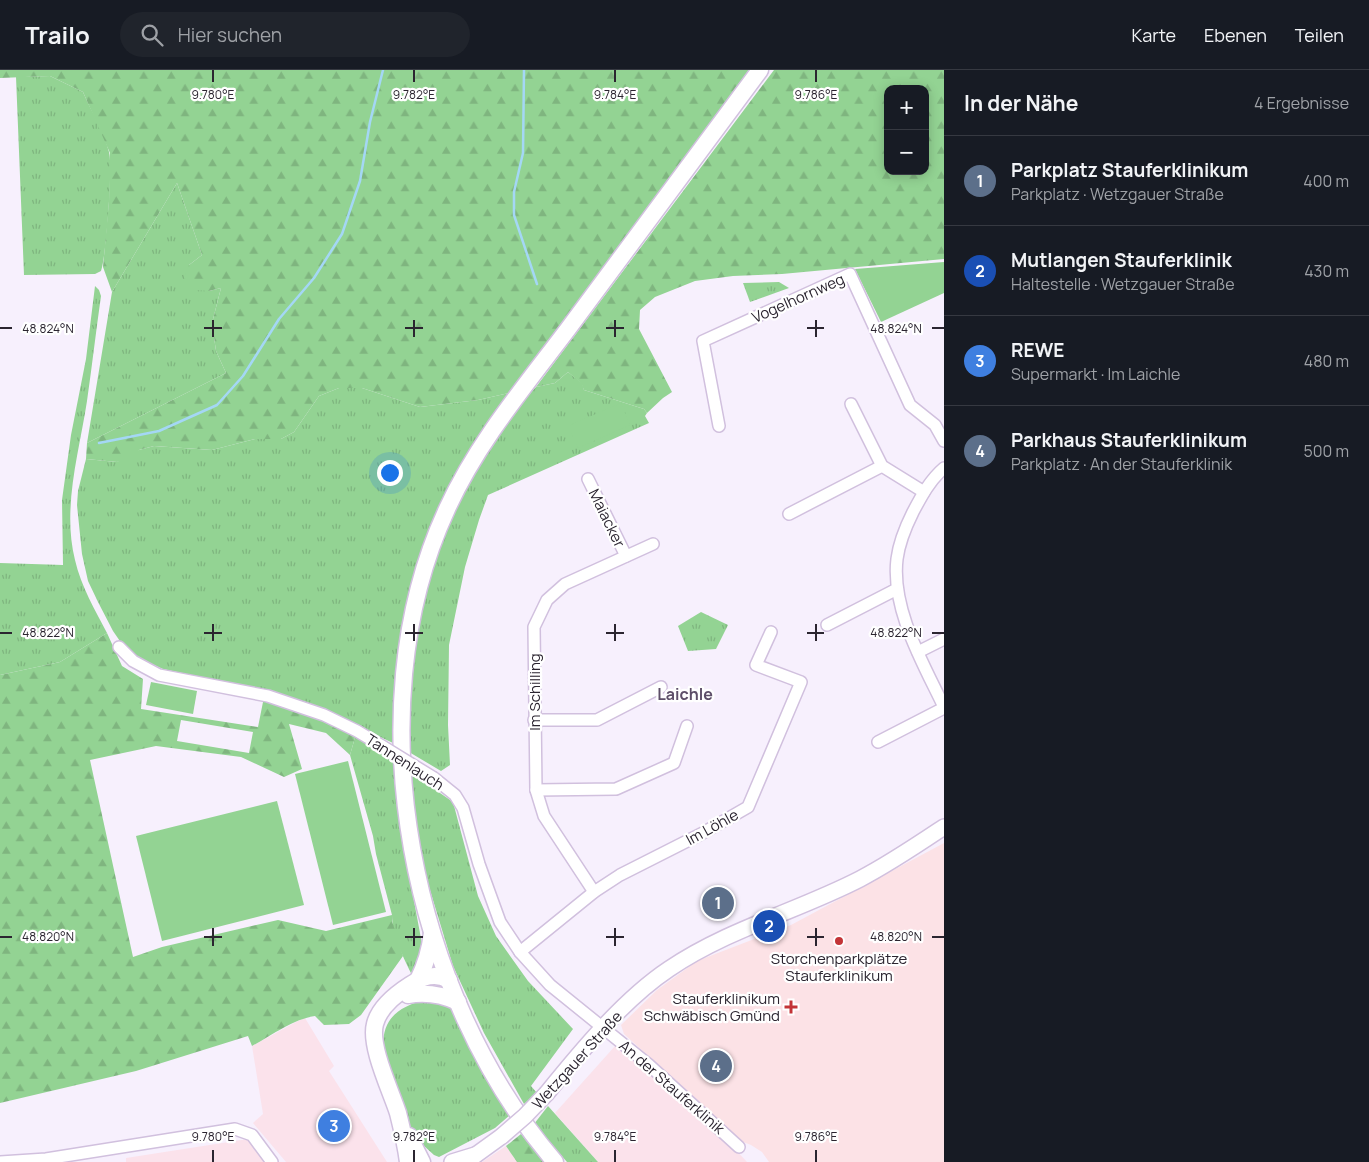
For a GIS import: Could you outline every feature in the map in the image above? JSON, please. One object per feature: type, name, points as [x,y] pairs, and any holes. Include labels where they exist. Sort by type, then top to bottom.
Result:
[{"type":"main road","points":[[555,1162],[508,1098],[490,1068],[449,980],[420,888],[406,809],[403,768],[403,703],[408,646],[415,604],[432,546],[456,490],[492,431],[760,70]]},
{"type":"main road","points":[[418,980],[428,956],[432,931]]},
{"type":"main road","points":[[408,1162],[398,1114],[378,1056],[374,1039],[375,1024],[387,1004],[398,993],[418,980],[434,975],[442,975],[449,980]]},
{"type":"main road","points":[[387,1004],[449,980]]},
{"type":"main road","points":[[408,995],[428,993],[458,1002]]},
{"type":"main road","points":[[398,1114],[422,1162]]},
{"type":"street","name":"Vogelhornweg","points":[[719,426],[703,341],[850,274],[910,405],[935,425],[944,441]]},
{"type":"street","points":[[851,404],[882,466],[924,492]]},
{"type":"street","points":[[789,514],[882,466]]},
{"type":"street","points":[[878,742],[944,708],[918,652],[902,608],[897,589],[897,558],[907,525],[924,492],[944,468]]},
{"type":"street","name":"Maiacker","points":[[588,479],[626,556]]},
{"type":"street","name":"Im Schilling","points":[[594,892],[544,816],[536,790],[534,627],[547,600],[565,584],[653,544]]},
{"type":"street","points":[[827,625],[897,589]]},
{"type":"street","name":"Im Löhle","points":[[520,952],[594,892],[620,875],[701,834],[748,807],[800,682],[756,665],[771,632]]},
{"type":"street","points":[[918,652],[944,639]]},
{"type":"street","name":"Tannenlauch","points":[[118,647],[133,661],[159,675],[268,696],[324,715],[357,731],[434,778],[455,795],[463,808],[478,864],[500,922],[520,952],[550,985],[604,1028]]},
{"type":"street","points":[[534,720],[597,720],[662,687]]},
{"type":"street","points":[[536,790],[616,789],[674,763],[688,726]]},
{"type":"street","name":"Wetzgauer Straße","points":[[452,1162],[471,1158],[502,1136],[525,1116],[604,1028],[637,995],[667,970],[720,940],[861,879],[944,828]]},
{"type":"street","name":"An der Stauferklinik","points":[[604,1028],[649,1064],[739,1147]]},
{"type":"street","points":[[0,1162],[46,1160],[235,1129],[252,1134],[272,1162]]},
{"type":"shaded area","name":"Stauferklinikum Schwäbisch Gmünd","points":[[944,843],[944,1162],[769,1162],[762,1152],[743,1142],[624,1034],[621,1025],[657,990],[697,961],[791,925]]},
{"type":"shaded area","points":[[305,1018],[334,1066],[329,1071],[387,1162],[286,1162],[253,1123],[263,1114],[252,1046]]},
{"type":"shaded area","points":[[616,1045],[731,1145],[747,1162],[598,1162],[555,1113]]},
{"type":"shaded area","points":[[248,1139],[264,1162],[126,1162],[126,1158]]},
{"type":"shaded area","points":[[506,1146],[517,1162],[482,1162]]},
{"type":"green space","points":[[0,70],[749,70],[513,392],[478,400],[420,407],[362,388],[339,388],[319,396],[294,432],[281,439],[255,439],[212,450],[154,446],[139,450],[137,457],[117,462],[86,459],[87,443],[226,373],[216,351],[212,323],[221,288],[209,291],[193,290],[184,277],[189,265],[202,255],[177,183],[112,292],[103,267],[109,201],[110,153],[83,92],[50,76],[0,78]]},
{"type":"green space","points":[[774,70],[944,70],[944,259],[782,274],[733,276],[695,281],[655,297],[640,310],[639,329],[672,392],[647,413],[644,409],[584,390],[581,383],[568,372],[555,383],[536,387]]},
{"type":"green space","points":[[50,76],[83,92],[101,129],[109,152],[110,192],[105,249],[101,271],[95,274],[24,275],[16,77]]},
{"type":"green space","points":[[177,183],[202,255],[189,265],[209,291],[221,288],[212,323],[216,351],[226,373],[87,443],[112,292]]},
{"type":"green space","points":[[944,262],[944,293],[881,322],[855,269]]},
{"type":"green space","points":[[779,282],[789,288],[750,302],[743,283]]},
{"type":"green space","points":[[95,286],[101,296],[87,401],[73,480],[70,521],[71,540],[78,570],[89,598],[107,633],[60,662],[0,675],[0,563],[63,565],[62,500],[71,435],[86,359]]},
{"type":"green space","points":[[568,372],[582,383],[584,390],[644,409],[649,423],[488,495],[465,567],[449,645],[448,725],[450,765],[441,771],[409,752],[411,692],[416,640],[423,600],[434,562],[463,490],[513,410],[536,387],[555,383]]},
{"type":"green space","points":[[339,388],[362,388],[420,407],[478,400],[513,392],[449,489],[421,552],[406,615],[401,646],[393,743],[314,706],[284,695],[163,669],[136,657],[124,647],[113,631],[88,581],[82,554],[77,505],[78,491],[86,459],[117,462],[139,450],[154,446],[212,450],[255,439],[281,439],[294,432],[319,396]]},
{"type":"green space","points":[[621,403],[630,425],[578,448],[568,426]]},
{"type":"green space","points":[[701,612],[728,625],[716,649],[688,651],[678,626]]},
{"type":"green space","points":[[107,633],[122,666],[143,679],[141,709],[258,727],[264,697],[297,707],[356,734],[350,755],[326,733],[289,724],[302,769],[284,777],[241,757],[156,746],[90,760],[133,957],[162,947],[278,920],[326,931],[392,915],[392,921],[403,956],[361,1015],[349,1024],[324,1025],[315,1016],[290,1024],[252,1046],[248,1036],[136,1071],[0,1103],[0,675],[60,662]],"holes":[[[181,720],[253,732],[249,753],[177,741]]]},
{"type":"green space","points":[[151,682],[197,691],[193,714],[146,705]]},
{"type":"green space","points":[[356,734],[393,761],[402,836],[422,944],[421,958],[413,977],[396,939],[373,836],[350,755]]},
{"type":"green space","points":[[348,761],[386,912],[333,925],[295,774]]},
{"type":"green space","points":[[411,773],[453,802],[478,896],[496,936],[528,981],[573,1029],[531,1086],[537,1093],[524,1104],[484,1033],[453,966],[426,877],[416,828]]},
{"type":"green space","points":[[277,801],[304,905],[162,941],[136,836]]},
{"type":"green space","points":[[427,999],[445,1003],[453,1011],[482,1070],[510,1115],[495,1128],[439,1157],[423,1145],[417,1145],[383,1049],[383,1038],[389,1021],[394,1015],[408,1006]]},
{"type":"green space","points":[[548,1106],[598,1162],[567,1162],[534,1124]]},
{"type":"green space","points":[[521,1134],[544,1162],[517,1162],[506,1146]]},
{"type":"waterway","points":[[99,443],[159,431],[217,405],[243,376],[279,319],[314,278],[342,234],[360,181],[370,122],[383,70]]},
{"type":"waterway","points":[[524,70],[523,153],[514,192],[514,215],[537,284]]},
{"type":"place","name":"Parkplatz Stauferklinikum","points":[[718,903]]},
{"type":"place","name":"Mutlangen Stauferklinik","points":[[769,926]]},
{"type":"place","name":"Storchenparkplätze Stauferklinikum","points":[[839,941]]},
{"type":"place","name":"Stauferklinikum Schwäbisch Gmünd","points":[[791,1007]]},
{"type":"place","name":"Parkhaus Stauferklinikum","points":[[716,1066]]},
{"type":"place","name":"REWE","points":[[334,1126]]},
{"type":"district","name":"Laichle","points":[[685,694]]}]
